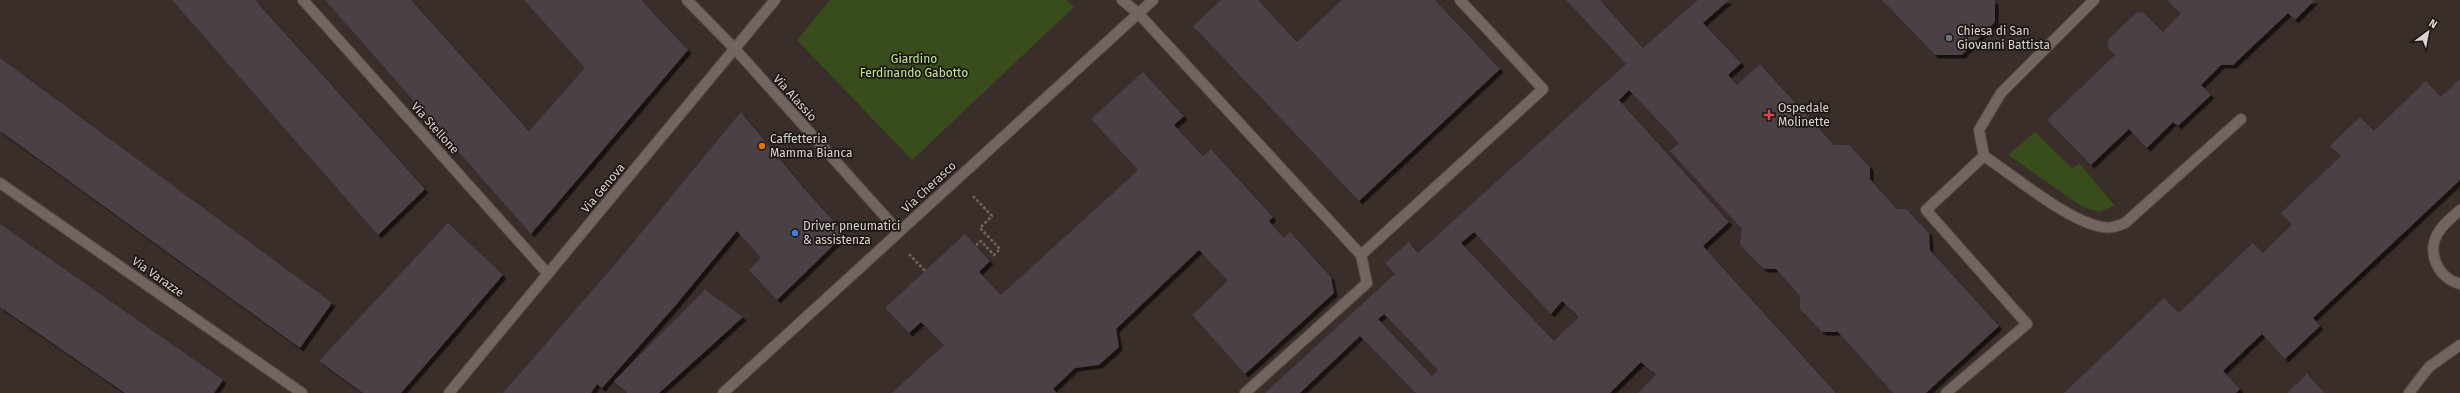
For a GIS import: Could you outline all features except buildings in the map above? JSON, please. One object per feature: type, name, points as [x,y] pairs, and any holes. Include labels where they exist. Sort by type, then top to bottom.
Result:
[{"type":"street","name":"Via Stellone","points":[[303,0],[548,274]]},
{"type":"street","name":"Via Alassio","points":[[687,0],[735,49],[900,232]]},
{"type":"street","name":"Via Genova","points":[[449,393],[776,0]]},
{"type":"street","points":[[1122,0],[1138,13],[1361,256],[1367,283],[1245,393]]},
{"type":"street","name":"Via Cherasco","points":[[723,393],[1153,0]]},
{"type":"street","points":[[1361,256],[1543,89],[1460,0]]},
{"type":"street","points":[[2094,0],[2002,93],[1979,130],[1984,156],[2079,220],[2099,226],[2113,228],[2125,223],[2241,119]]},
{"type":"street","points":[[1946,393],[2027,324],[1926,210],[1984,156]]},
{"type":"street","name":"Via Varazze","points":[[0,183],[302,393]]},
{"type":"street","points":[[2460,210],[2439,230],[2433,250],[2435,265],[2451,282],[2460,284]]},
{"type":"street","points":[[2409,393],[2429,367],[2460,345]]},
{"type":"path","points":[[957,179],[992,216],[980,228],[1000,249],[994,255],[981,241],[976,246]]},
{"type":"green space","name":"Giardino Ferdinando Gabotto","points":[[830,0],[1066,0],[1074,7],[912,160],[797,40]]},
{"type":"green space","points":[[2035,132],[2072,168],[2080,164],[2115,206],[2099,212],[2083,207],[2008,155]]},
{"type":"place","name":"Chiesa di San Giovanni Battista","points":[[1949,38]]},
{"type":"place","name":"Ospedale Molinette","points":[[1769,115]]},
{"type":"place","name":"Caffetteria Mamma Bianca","points":[[762,146]]},
{"type":"place","name":"Driver pneumatici & assistenza","points":[[795,233]]}]
